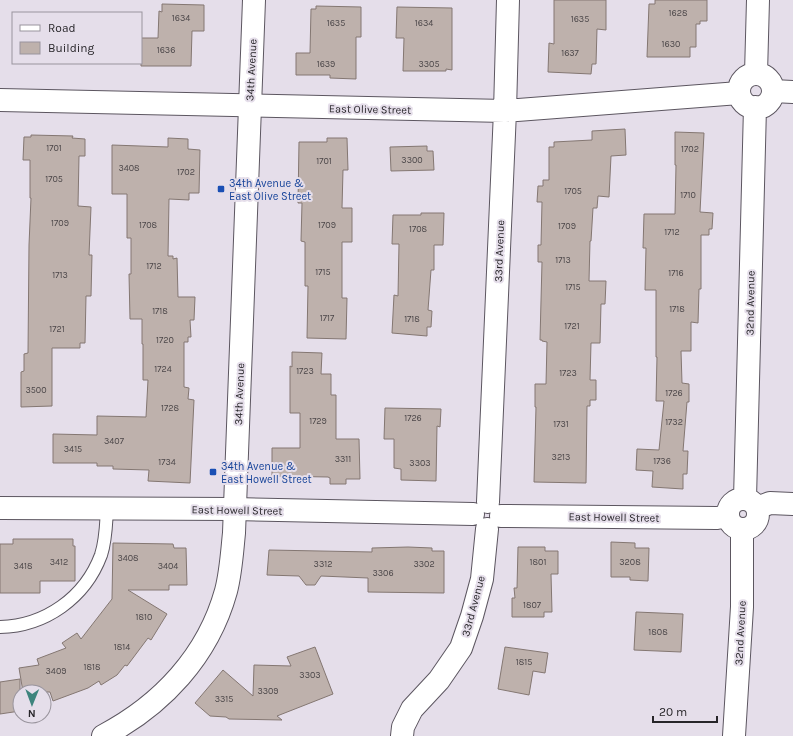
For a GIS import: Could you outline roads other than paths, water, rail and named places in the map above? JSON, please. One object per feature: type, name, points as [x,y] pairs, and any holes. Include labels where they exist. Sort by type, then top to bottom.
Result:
[{"type":"street","name":"34th Avenue","points":[[103,736],[123,726],[147,709],[168,690],[187,668],[203,644],[216,618],[226,591],[231,562],[234,510],[254,0]]},
{"type":"street","name":"33rd Avenue","points":[[402,736],[403,727],[412,709],[438,680],[461,648],[472,616],[482,579],[487,515],[505,112],[508,0]]},
{"type":"street","points":[[756,74],[758,0]]},
{"type":"street","points":[[756,74],[765,76],[783,92],[771,97],[764,105],[755,107],[748,106],[744,103],[739,93],[739,88],[748,75],[756,74]]},
{"type":"street","name":"East Olive Street","points":[[0,100],[505,112],[739,93]]},
{"type":"street","name":"32nd Avenue","points":[[735,522],[747,529],[755,522],[758,513],[751,503],[755,107]]},
{"type":"street","points":[[751,503],[793,504]]},
{"type":"street","name":"East Howell Street","points":[[0,508],[234,510],[718,518],[735,522]]},
{"type":"street","name":"32nd Avenue","points":[[734,736],[742,607],[735,522]]},
{"type":"lane","points":[[0,627],[14,627],[33,622],[51,614],[68,603],[82,589],[93,573],[101,554],[105,535],[107,509]]},
{"type":"place","name":"34th Avenue & East Olive Street","points":[[221,189]]},
{"type":"place","name":"34th Avenue & East Howell Street","points":[[213,472]]}]
